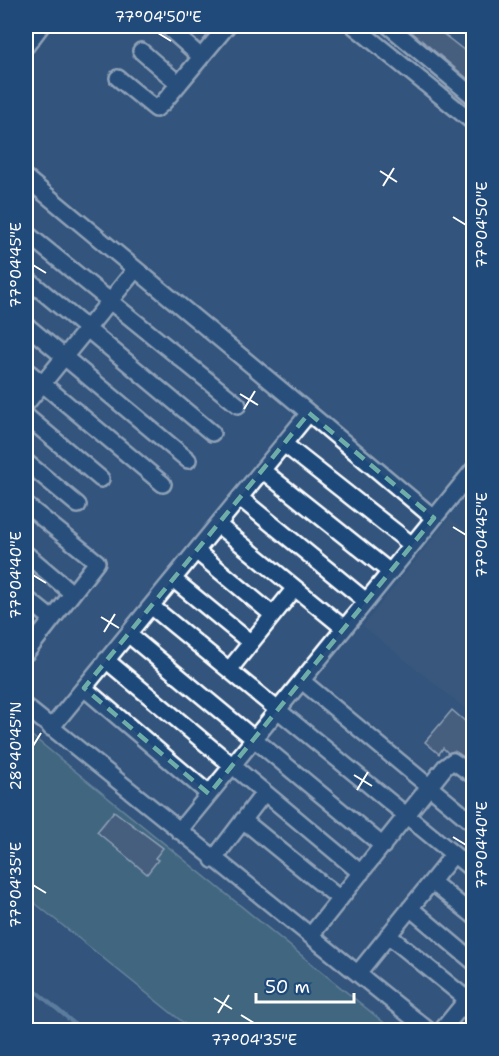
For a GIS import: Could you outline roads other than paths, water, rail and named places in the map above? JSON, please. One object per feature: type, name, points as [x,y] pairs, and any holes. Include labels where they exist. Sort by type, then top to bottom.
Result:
[{"type":"street","points":[[26,46],[41,26]]},
{"type":"street","points":[[166,26],[201,57]]},
{"type":"street","points":[[354,26],[474,123]]},
{"type":"street","points":[[389,26],[474,97]]},
{"type":"street","points":[[118,78],[156,109],[179,84],[223,27]]},
{"type":"street","points":[[141,51],[179,84]]},
{"type":"street","points":[[26,178],[434,518]]},
{"type":"street","points":[[26,233],[238,405]]},
{"type":"street","points":[[26,404],[135,270]]},
{"type":"street","points":[[26,278],[212,433]]},
{"type":"street","points":[[26,324],[188,459]]},
{"type":"street","points":[[26,370],[163,484]]},
{"type":"street","points":[[51,728],[309,413]]},
{"type":"street","points":[[26,416],[101,479]]},
{"type":"street","points":[[284,444],[412,545]]},
{"type":"street","points":[[26,462],[78,505]]},
{"type":"street","points":[[179,831],[474,469]]},
{"type":"street","points":[[262,470],[390,572]]},
{"type":"street","points":[[240,498],[366,601]]},
{"type":"street","points":[[26,505],[96,562],[52,620],[27,648]]},
{"type":"street","points":[[218,525],[345,628]]},
{"type":"street","points":[[196,551],[273,615]]},
{"type":"street","points":[[26,554],[72,593]]},
{"type":"street","points":[[173,579],[251,643]]},
{"type":"street","points":[[229,670],[295,588]]},
{"type":"street","points":[[26,598],[52,620]]},
{"type":"street","points":[[151,606],[474,871]]},
{"type":"street","points":[[128,634],[384,846]]},
{"type":"street","points":[[106,660],[361,873]]},
{"type":"street","points":[[302,681],[474,824]]},
{"type":"street","points":[[84,688],[209,794]]},
{"type":"street","points":[[26,707],[213,860],[311,934],[428,1030]]},
{"type":"street","points":[[311,934],[407,818],[444,767],[453,761],[474,776]]},
{"type":"street","points":[[213,860],[264,793]]},
{"type":"street","points":[[243,820],[340,899]]},
{"type":"street","points":[[358,973],[453,855]]},
{"type":"street","points":[[432,882],[474,916]]},
{"type":"street","points":[[410,908],[474,962]]},
{"type":"street","points":[[388,935],[471,998],[442,1030]]},
{"type":"waterway","points":[[26,983],[82,1030]]}]
